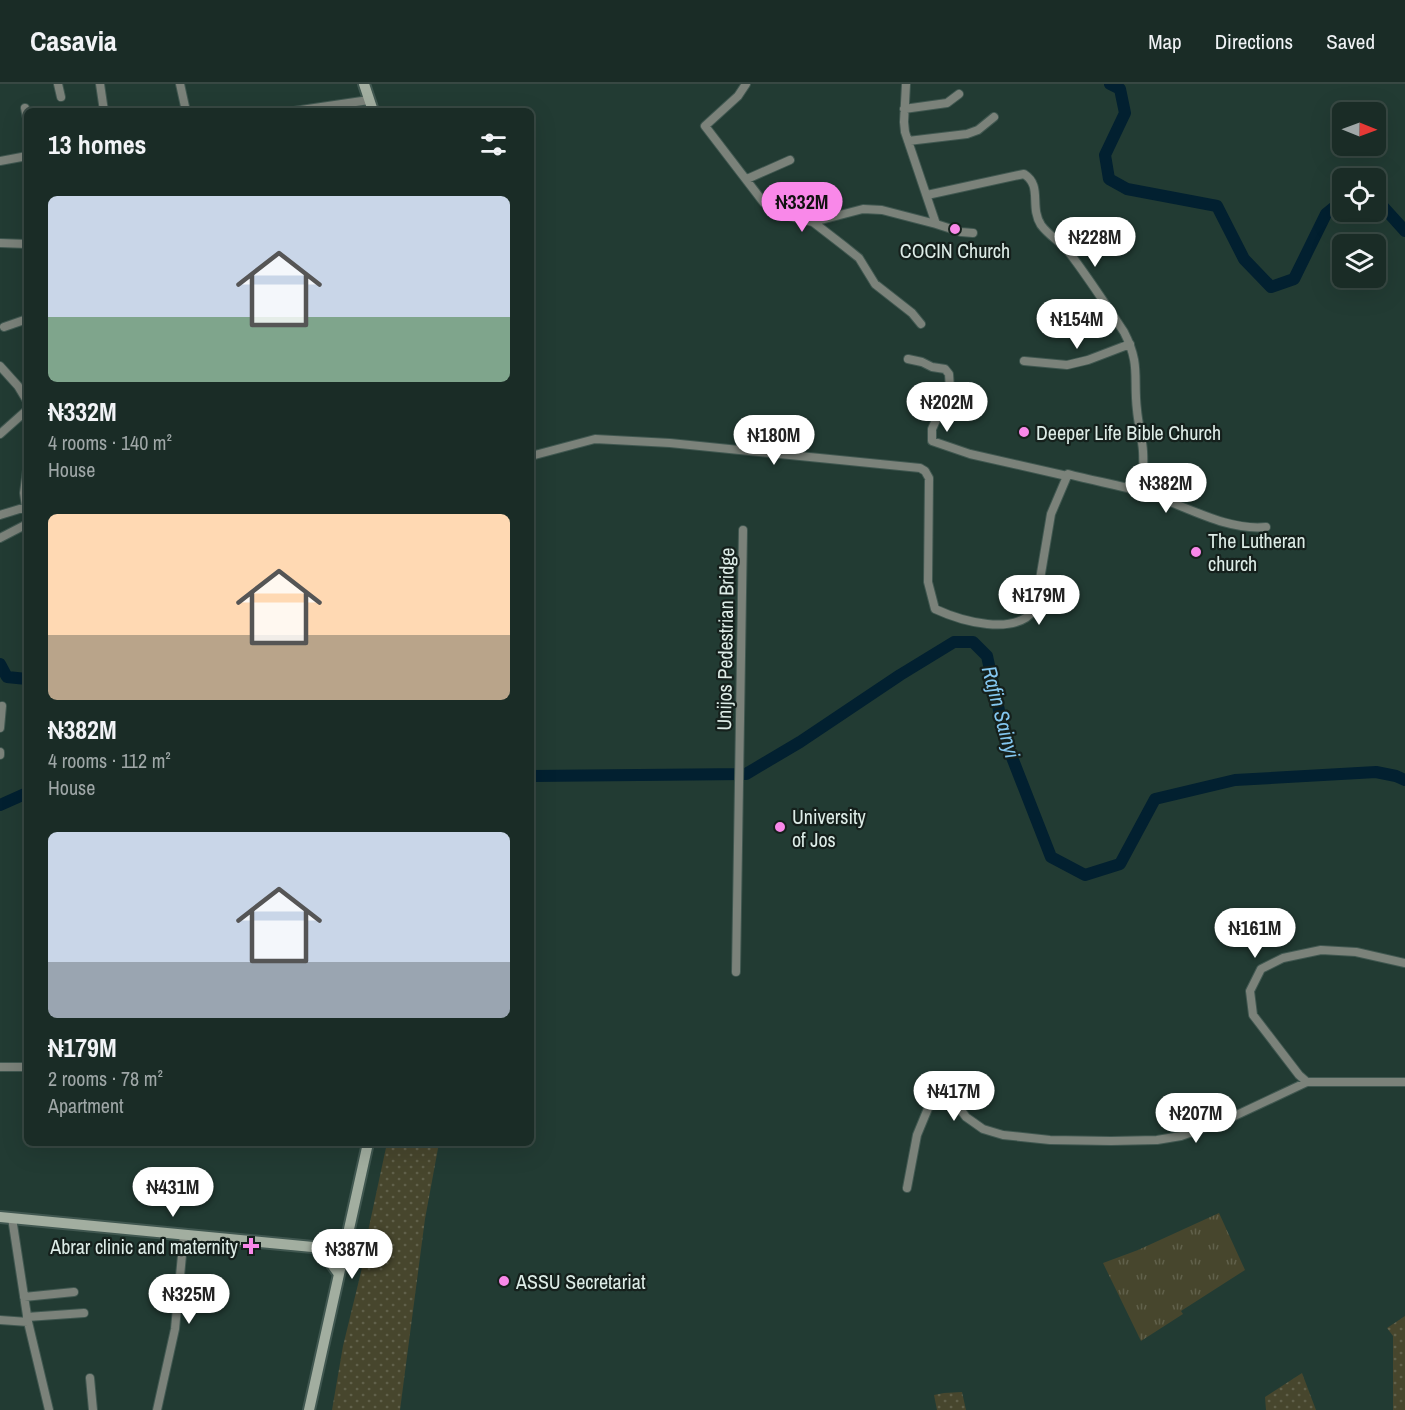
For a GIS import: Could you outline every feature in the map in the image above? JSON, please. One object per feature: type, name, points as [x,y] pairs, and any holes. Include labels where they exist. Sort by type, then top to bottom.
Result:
[{"type":"main road","points":[[364,84],[372,108]]},
{"type":"main road","points":[[309,1410],[367,1146]]},
{"type":"main road","points":[[0,1217],[344,1250]]},
{"type":"main road","points":[[323,1248],[349,1230]]},
{"type":"main road","points":[[323,1248],[339,1274]]},
{"type":"street","points":[[58,84],[61,97]]},
{"type":"street","points":[[100,84],[104,108]]},
{"type":"street","points":[[180,84],[185,108]]},
{"type":"street","points":[[746,84],[738,96],[705,126],[722,150],[747,178],[764,203],[780,214],[813,222],[860,258],[875,284],[912,312],[921,324]]},
{"type":"street","points":[[906,84],[904,122],[908,141],[936,224]]},
{"type":"street","points":[[904,109],[947,103],[959,94]]},
{"type":"street","points":[[314,108],[369,100]]},
{"type":"street","points":[[908,141],[967,134],[978,130],[994,117]]},
{"type":"street","points":[[0,161],[24,157]]},
{"type":"street","points":[[747,178],[790,160]]},
{"type":"street","points":[[927,195],[1024,174],[1033,183],[1035,213],[1041,224],[1050,236],[1066,249],[1130,344],[1136,361],[1136,406],[1143,452],[1142,479],[1145,493]]},
{"type":"street","points":[[813,222],[863,208],[882,210],[973,233]]},
{"type":"street","points":[[0,243],[24,244]]},
{"type":"street","points":[[4,327],[24,320]]},
{"type":"street","points":[[1024,361],[1067,365],[1088,360],[1130,344]]},
{"type":"street","points":[[908,359],[945,369],[949,374],[950,389],[932,429],[932,441],[970,454],[1145,493],[1249,529],[1266,527]]},
{"type":"street","points":[[0,366],[3,377],[18,386],[24,395]]},
{"type":"street","points":[[0,434],[24,413]]},
{"type":"street","points":[[534,455],[595,439],[670,443],[920,468],[929,478],[928,582],[935,609],[950,616],[989,625],[1017,623],[1029,617],[1035,609],[1051,514],[1067,476]]},
{"type":"street","points":[[0,515],[24,511]]},
{"type":"street","points":[[0,538],[24,526]]},
{"type":"street","name":"Unijos Pedestrian Bridge","points":[[736,972],[743,530]]},
{"type":"street","points":[[0,728],[3,706]]},
{"type":"street","points":[[1308,1082],[1299,1075],[1253,1015],[1250,991],[1261,969],[1283,958],[1321,950],[1356,952],[1405,963]]},
{"type":"street","points":[[0,1067],[24,1066]]},
{"type":"street","points":[[907,1188],[917,1135],[929,1106],[944,1088],[966,1117],[983,1129],[1003,1135],[1050,1140],[1111,1141],[1157,1140],[1181,1136],[1226,1120],[1308,1082],[1405,1082]]},
{"type":"street","points":[[12,1218],[27,1320],[49,1410]]},
{"type":"street","points":[[157,1410],[175,1329],[184,1234]]},
{"type":"street","points":[[24,1297],[74,1292]]},
{"type":"street","points":[[0,1320],[27,1320],[84,1313]]},
{"type":"street","points":[[90,1378],[93,1410]]},
{"type":"green space","points":[[386,1146],[438,1146],[425,1219],[400,1410],[332,1410],[343,1346],[369,1239],[367,1236]]},
{"type":"green space","points":[[1219,1213],[1245,1270],[1181,1311],[1183,1314],[1141,1341],[1103,1263],[1138,1250]]},
{"type":"green space","points":[[1405,1316],[1405,1410],[1393,1410],[1393,1336],[1387,1328]]},
{"type":"green space","points":[[1302,1373],[1316,1410],[1266,1410],[1265,1397]]},
{"type":"green space","points":[[962,1392],[966,1410],[937,1410],[934,1395]]},
{"type":"waterway","points":[[1110,84],[1120,89],[1125,113],[1105,155],[1109,179],[1127,189],[1217,206],[1244,259],[1271,287],[1294,279],[1326,214],[1332,209]]},
{"type":"waterway","points":[[1386,210],[1405,231]]},
{"type":"waterway","name":"Rafin Sainyi","points":[[534,776],[746,774],[800,742],[954,642],[973,642],[987,656],[1006,742],[1051,857],[1085,875],[1120,864],[1155,799],[1235,780],[1376,772],[1405,780]]},
{"type":"waterway","points":[[0,664],[7,677],[24,679]]},
{"type":"waterway","name":"Rafin Sainyi","points":[[0,805],[24,794]]},
{"type":"place","name":"COCIN Church","points":[[955,229]]},
{"type":"place","name":"Deeper Life Bible Church","points":[[1024,432]]},
{"type":"place","name":"The Lutheran church","points":[[1196,552]]},
{"type":"place","name":"University of Jos","points":[[780,827]]},
{"type":"place","name":"Abrar clinic and maternity","points":[[251,1246]]},
{"type":"place","name":"ASSU Secretariat","points":[[504,1281]]}]
